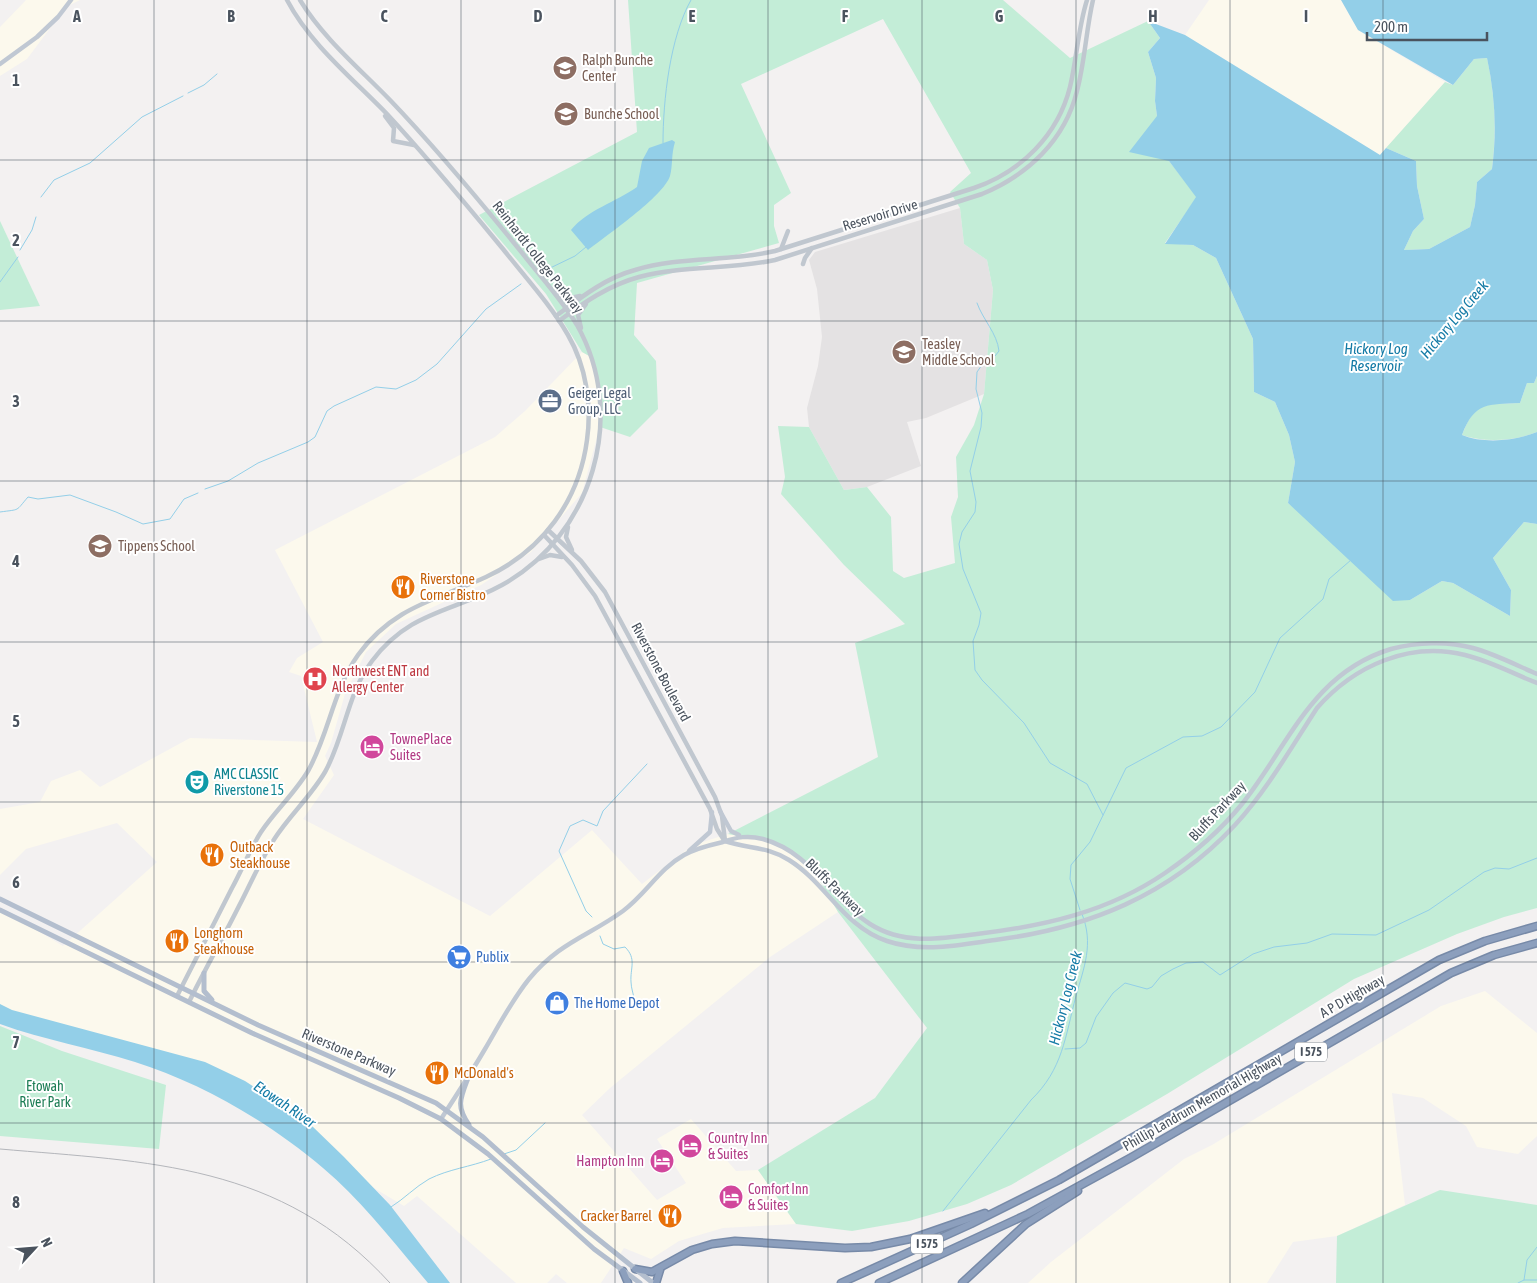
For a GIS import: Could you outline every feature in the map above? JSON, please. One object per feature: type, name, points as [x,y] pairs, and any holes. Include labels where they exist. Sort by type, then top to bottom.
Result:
[{"type":"highway","name":"A P D Highway","points":[[1188,1106],[1439,960],[1485,941],[1537,926]]},
{"type":"highway","name":"Phillip Landrum Memorial Highway","points":[[879,1283],[1028,1214],[1132,1157],[1443,977],[1494,955],[1537,943]]},
{"type":"highway","name":"Phillip Landrum Memorial Highway","points":[[841,1283],[1012,1204],[1083,1167],[1188,1106]]},
{"type":"highway","points":[[962,1283],[1026,1224],[1132,1157]]},
{"type":"highway","points":[[635,1269],[649,1273],[661,1269],[692,1250],[721,1242],[845,1248],[889,1244],[1012,1204]]},
{"type":"highway","points":[[655,1283],[661,1269]]},
{"type":"highway","points":[[623,1271],[628,1283]]},
{"type":"main road","points":[[0,64],[37,37],[58,17],[71,0]]},
{"type":"main road","name":"Bluffs Parkway","points":[[725,841],[735,837],[745,837],[763,839],[784,847],[813,867],[851,910],[870,924],[887,933],[905,938],[928,940],[1021,929],[1095,910],[1128,895],[1161,876],[1189,856],[1218,830],[1245,800],[1306,710],[1340,674],[1360,662],[1406,645],[1449,644],[1472,648],[1537,674]]},
{"type":"main road","name":"Bluffs Parkway","points":[[725,841],[763,848],[776,853],[806,872],[854,923],[886,941],[923,949],[1028,935],[1098,917],[1137,900],[1177,875],[1234,826],[1265,786],[1329,695],[1345,681],[1367,667],[1389,657],[1435,650],[1465,655],[1537,684]]},
{"type":"main road","points":[[1284,742],[1291,747]]},
{"type":"main road","points":[[720,811],[731,831],[745,837]]},
{"type":"main road","points":[[442,1119],[518,993],[543,963],[569,942],[626,909],[658,875],[686,854],[710,832],[712,812]]},
{"type":"main road","points":[[686,854],[725,841]]},
{"type":"main road","points":[[823,891],[829,885]]},
{"type":"main road","name":"Riverstone Parkway","points":[[0,899],[285,1037],[410,1090],[447,1111],[471,1127],[576,1222],[655,1283]]},
{"type":"main road","name":"Riverstone Parkway","points":[[0,910],[288,1050],[415,1105],[442,1119],[488,1154],[572,1231],[640,1283]]},
{"type":"main road","points":[[982,934],[983,941]]},
{"type":"main road","points":[[204,973],[204,991],[213,1003]]},
{"type":"main road","points":[[468,1078],[460,1100],[460,1107],[471,1127]]},
{"type":"street","name":"Reinhardt College Parkway","points":[[177,996],[261,832],[307,773],[318,749],[344,676],[364,647],[400,614],[422,602],[498,570],[526,551],[544,535],[561,514],[573,491],[582,467],[588,431],[588,396],[584,374],[572,342],[556,316],[451,185],[310,34],[287,0]]},
{"type":"street","name":"Reinhardt College Parkway","points":[[189,1002],[275,838],[326,769],[356,687],[378,653],[399,633],[417,620],[501,585],[535,560],[552,544],[570,522],[590,483],[600,440],[600,396],[596,374],[587,346],[566,308],[447,161],[322,30],[300,0]]},
{"type":"street","name":"Reservoir Drive","points":[[556,316],[586,294],[616,276],[642,268],[754,256],[982,185],[1003,176],[1022,162],[1044,140],[1063,107],[1072,78],[1087,0]]},
{"type":"street","name":"Reservoir Drive","points":[[559,321],[617,284],[646,275],[754,264],[812,248],[982,194],[1009,182],[1033,164],[1053,143],[1073,104],[1081,75],[1092,0]]},
{"type":"street","points":[[372,99],[394,128],[392,141],[403,141],[416,146]]},
{"type":"street","points":[[781,249],[788,232]]},
{"type":"street","points":[[803,264],[807,253],[812,248]]},
{"type":"street","points":[[548,285],[566,299],[586,294]]},
{"type":"street","points":[[587,346],[578,316],[579,311],[591,299]]},
{"type":"street","points":[[570,522],[566,537],[577,557]]},
{"type":"street","name":"Riverstone Boulevard","points":[[548,530],[577,557],[608,597],[715,797],[720,811],[725,841]]},
{"type":"street","name":"Riverstone Boulevard","points":[[544,535],[581,576],[603,611],[712,812],[717,829],[725,841]]},
{"type":"street","points":[[535,560],[550,555],[566,559]]},
{"type":"shaded area","points":[[26,0],[80,0],[66,7],[27,59],[0,76],[0,27]]},
{"type":"shaded area","points":[[1209,0],[1341,0],[1358,30],[1445,82],[1380,155],[1185,35]]},
{"type":"shaded area","name":"Teasley Middle School","points":[[960,208],[964,244],[987,260],[993,290],[984,394],[926,418],[907,422],[921,466],[867,487],[844,490],[809,427],[807,408],[818,366],[822,337],[817,289],[809,260],[815,252]]},
{"type":"shaded area","points":[[582,352],[591,357],[599,387],[600,426],[582,493],[531,552],[481,585],[396,624],[366,652],[345,694],[331,743],[325,756],[334,775],[303,819],[490,916],[592,830],[642,884],[693,845],[728,834],[768,841],[789,851],[817,877],[838,912],[770,957],[610,1088],[582,1115],[657,1200],[686,1183],[657,1139],[691,1119],[736,1171],[758,1170],[796,1224],[723,1228],[679,1241],[651,1259],[624,1248],[601,1283],[567,1283],[556,1274],[547,1283],[516,1283],[417,1196],[404,1206],[143,1050],[0,1012],[0,908],[63,946],[157,862],[117,823],[26,849],[0,875],[0,809],[40,802],[51,781],[80,770],[100,787],[190,738],[317,742],[301,676],[289,672],[297,658],[323,642],[275,550],[495,437],[525,411]]},
{"type":"shaded area","points":[[1485,991],[1537,1033],[1537,1136],[1518,1154],[1477,1147],[1466,1126],[1423,1098],[1392,1093],[1405,1205],[1337,1236],[1293,1242],[1267,1283],[1028,1283],[1051,1262],[1184,1159],[1212,1145],[1441,1006]]},
{"type":"green space","points":[[628,0],[1003,0],[1070,58],[1148,21],[1160,38],[1148,52],[1156,78],[1155,101],[1157,116],[1169,161],[1197,197],[1165,243],[1193,245],[1216,258],[1253,339],[1254,392],[1275,402],[1289,435],[1295,462],[1288,503],[1410,600],[1442,581],[1453,583],[1510,616],[1511,590],[1493,558],[1524,522],[1537,524],[1537,908],[1504,917],[1457,934],[1354,979],[1167,1094],[1011,1185],[967,1204],[909,1221],[852,1231],[796,1224],[758,1170],[875,1098],[927,1028],[838,912],[817,876],[789,851],[768,841],[728,834],[878,757],[855,643],[905,624],[844,565],[781,494],[785,477],[778,426],[809,427],[844,490],[867,487],[891,517],[893,571],[904,578],[955,563],[951,517],[958,497],[956,457],[974,425],[984,394],[993,290],[987,260],[964,244],[960,208],[950,192],[971,173],[883,19],[741,84],[791,193],[774,205],[774,226],[779,243],[637,283],[634,335],[656,361],[658,409],[630,437],[600,427],[599,387],[591,357],[582,352],[546,294],[479,215],[637,132]]},
{"type":"green space","points":[[1487,58],[1494,113],[1494,155],[1492,169],[1477,182],[1475,205],[1470,227],[1429,249],[1404,250],[1413,231],[1424,219],[1417,186],[1416,161],[1386,148],[1445,82],[1453,85],[1474,59]]},
{"type":"green space","points":[[0,221],[40,306],[0,310]]},
{"type":"green space","points":[[1537,376],[1537,432],[1500,440],[1471,438],[1462,435],[1472,415],[1484,406],[1520,403],[1527,383],[1534,383]]},
{"type":"green space","name":"Etowah River Park","points":[[0,1026],[62,1051],[166,1085],[159,1149],[0,1136]]},
{"type":"green space","points":[[1440,1190],[1537,1205],[1537,1283],[1336,1283],[1337,1236]]},
{"type":"water","name":"Hickory Log Reservoir","points":[[1341,0],[1537,0],[1537,376],[1534,383],[1527,383],[1520,403],[1491,405],[1478,410],[1472,416],[1462,435],[1480,440],[1500,440],[1519,438],[1537,432],[1537,524],[1524,522],[1493,558],[1511,590],[1510,616],[1453,583],[1442,581],[1410,600],[1393,601],[1288,503],[1295,462],[1289,435],[1275,402],[1254,392],[1253,339],[1216,258],[1193,245],[1165,244],[1196,197],[1169,161],[1129,152],[1157,116],[1155,101],[1156,78],[1148,52],[1160,38],[1148,21],[1185,35],[1380,155],[1386,148],[1416,161],[1417,186],[1424,219],[1413,231],[1404,250],[1429,249],[1470,227],[1475,205],[1477,182],[1492,169],[1494,155],[1494,113],[1487,58],[1474,59],[1453,85],[1358,30]]},
{"type":"water","points":[[672,140],[675,142],[671,172],[665,185],[646,205],[588,250],[571,230],[585,217],[637,187],[642,161],[649,148]]},
{"type":"water","name":"Etowah River","points":[[0,1004],[12,1010],[205,1062],[245,1081],[311,1125],[344,1157],[390,1205],[450,1283],[428,1283],[351,1194],[302,1151],[258,1120],[210,1093],[160,1071],[118,1057],[33,1035],[0,1024]]},
{"type":"waterway","points":[[663,143],[664,108],[669,69],[678,32],[691,0]]},
{"type":"waterway","points":[[188,93],[204,85],[217,74]]},
{"type":"waterway","points":[[41,197],[54,180],[90,163],[142,117],[183,96]]},
{"type":"waterway","points":[[20,250],[32,230],[36,217]]},
{"type":"waterway","points":[[544,271],[575,256],[586,247]]},
{"type":"waterway","points":[[0,282],[18,257]]},
{"type":"waterway","points":[[205,489],[228,481],[258,463],[308,442],[315,437],[327,411],[334,406],[376,387],[396,389],[416,380],[437,364],[486,309],[521,284]]},
{"type":"waterway","points":[[977,303],[996,338],[999,351],[995,356],[984,362],[977,372],[976,389],[982,413],[981,427],[970,471],[976,502],[975,512],[962,532],[959,544],[963,569],[981,613],[973,641],[975,670],[982,680],[1024,723],[1050,763],[1087,784],[1103,815]]},
{"type":"waterway","points":[[0,512],[17,509],[28,497],[38,499],[70,495],[143,524],[170,519],[184,499],[198,493]]},
{"type":"waterway","name":"Hickory Log Creek","points":[[1080,910],[1070,879],[1071,865],[1090,842],[1126,768],[1183,737],[1202,736],[1221,727],[1255,692],[1280,638],[1323,599],[1329,579],[1351,560]]},
{"type":"waterway","points":[[592,917],[586,911],[559,851],[570,826],[583,820],[597,826],[603,811],[647,764]]},
{"type":"waterway","points":[[1065,1049],[1080,1048],[1086,1043],[1096,1017],[1113,993],[1125,983],[1147,989],[1152,987],[1161,976],[1186,963],[1203,962],[1220,975],[1253,954],[1274,947],[1307,943],[1332,934],[1376,935],[1429,910],[1484,872],[1495,868],[1509,869],[1537,858]]},
{"type":"waterway","name":"Hickory Log Creek","points":[[943,1211],[1042,1088],[1056,1064],[1065,1039],[1087,955],[1086,925],[1082,914]]},
{"type":"waterway","points":[[600,936],[603,944],[614,949],[625,947],[629,951],[632,960],[631,984],[635,1002]]},
{"type":"waterway","points":[[504,1154],[516,1150],[545,1123]]},
{"type":"waterway","points":[[391,1207],[429,1179],[491,1159]]},
{"type":"waterway","points":[[1524,1280],[1527,1260],[1537,1247]]},
{"type":"waterway","points":[[1518,1283],[1524,1280],[1537,1280]]},
{"type":"railway","points":[[0,1149],[160,1165],[210,1176],[258,1191],[304,1213],[348,1243],[390,1283]]},
{"type":"place","name":"Ralph Bunche Center","points":[[565,68]]},
{"type":"place","name":"Bunche School","points":[[566,114]]},
{"type":"place","name":"Teasley Middle School","points":[[904,352]]},
{"type":"place","name":"Geiger Legal Group, LLC","points":[[550,401]]},
{"type":"place","name":"Tippens School","points":[[100,546]]},
{"type":"place","name":"Riverstone Corner Bistro","points":[[403,587]]},
{"type":"place","name":"Northwest ENT and Allergy Center","points":[[315,679]]},
{"type":"place","name":"TownePlace Suites","points":[[372,747]]},
{"type":"place","name":"AMC CLASSIC Riverstone 15","points":[[197,782]]},
{"type":"place","name":"Outback Steakhouse","points":[[212,855]]},
{"type":"place","name":"Longhorn Steakhouse","points":[[177,941]]},
{"type":"place","name":"Publix","points":[[459,957]]},
{"type":"place","name":"The Home Depot","points":[[557,1003]]},
{"type":"place","name":"McDonald's","points":[[437,1073]]},
{"type":"place","name":"Country Inn & Suites","points":[[690,1146]]},
{"type":"place","name":"Hampton Inn","points":[[662,1161]]},
{"type":"place","name":"Comfort Inn & Suites","points":[[731,1197]]},
{"type":"place","name":"Cracker Barrel","points":[[670,1216]]}]
